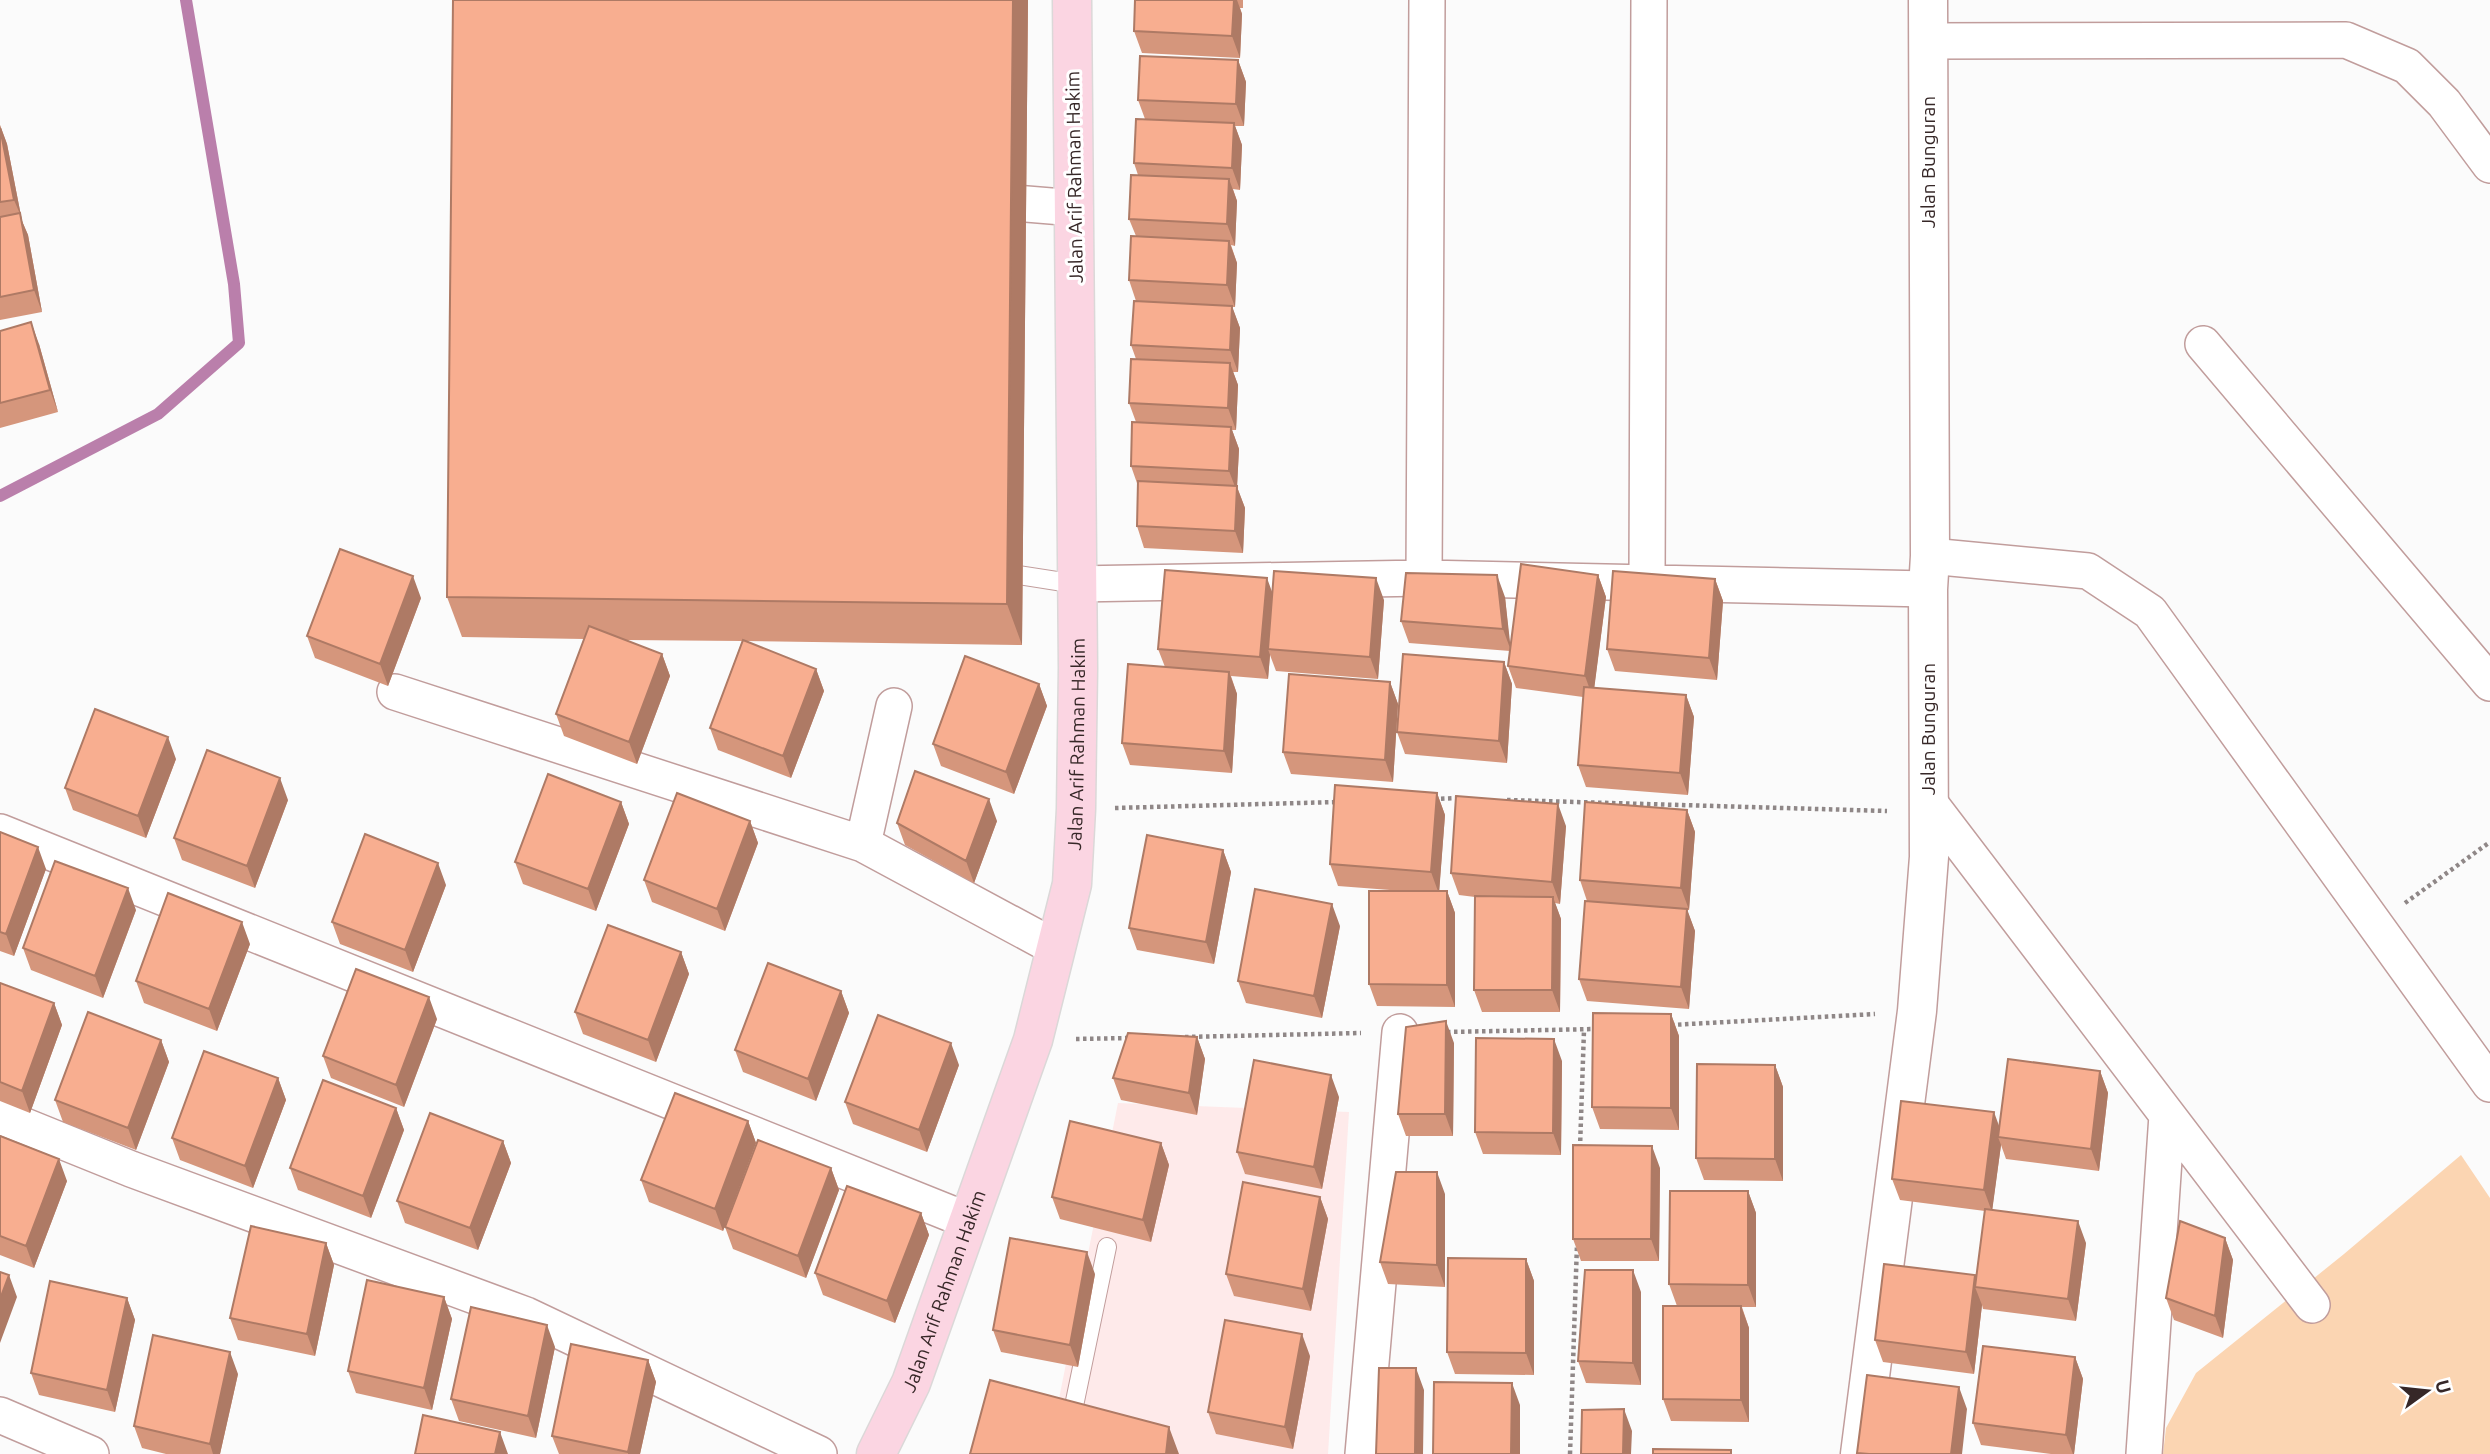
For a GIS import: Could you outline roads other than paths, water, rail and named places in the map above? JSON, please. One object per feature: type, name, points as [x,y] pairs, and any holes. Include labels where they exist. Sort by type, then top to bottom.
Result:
[{"type":"main road","name":"Jalan Arif Rahman Hakim","points":[[876,1454],[911,1383],[1033,1040],[1072,884],[1076,809],[1076,584],[1072,0]]},
{"type":"street","points":[[1424,579],[1427,0]]},
{"type":"street","points":[[1647,583],[1649,0]]},
{"type":"street","name":"Jalan Bunguran","points":[[1860,1454],[1917,1011],[1929,857],[1928,0]]},
{"type":"street","points":[[1928,41],[2346,40],[2407,66],[2444,103],[2490,165]]},
{"type":"street","points":[[942,197],[1075,208]]},
{"type":"street","points":[[2203,344],[2490,683]]},
{"type":"street","points":[[1076,584],[1424,579],[1647,583],[1929,573],[2088,571],[2150,612],[2490,1084]]},
{"type":"street","points":[[395,692],[863,844],[1056,948]]},
{"type":"street","points":[[863,844],[894,706]]},
{"type":"street","points":[[1928,807],[2312,1305]]},
{"type":"street","points":[[0,832],[969,1221]]},
{"type":"street","points":[[1363,1454],[1400,1032]]},
{"type":"street","points":[[2144,1454],[2167,1115]]},
{"type":"street","points":[[0,1116],[131,1169],[526,1315],[819,1454]]},
{"type":"street","points":[[0,1415],[91,1454]]},
{"type":"lane","points":[[985,570],[1076,584]]},
{"type":"lane","points":[[1065,1454],[1107,1247]]},
{"type":"waterway","points":[[0,496],[158,414],[239,343],[234,284],[186,0]]}]
